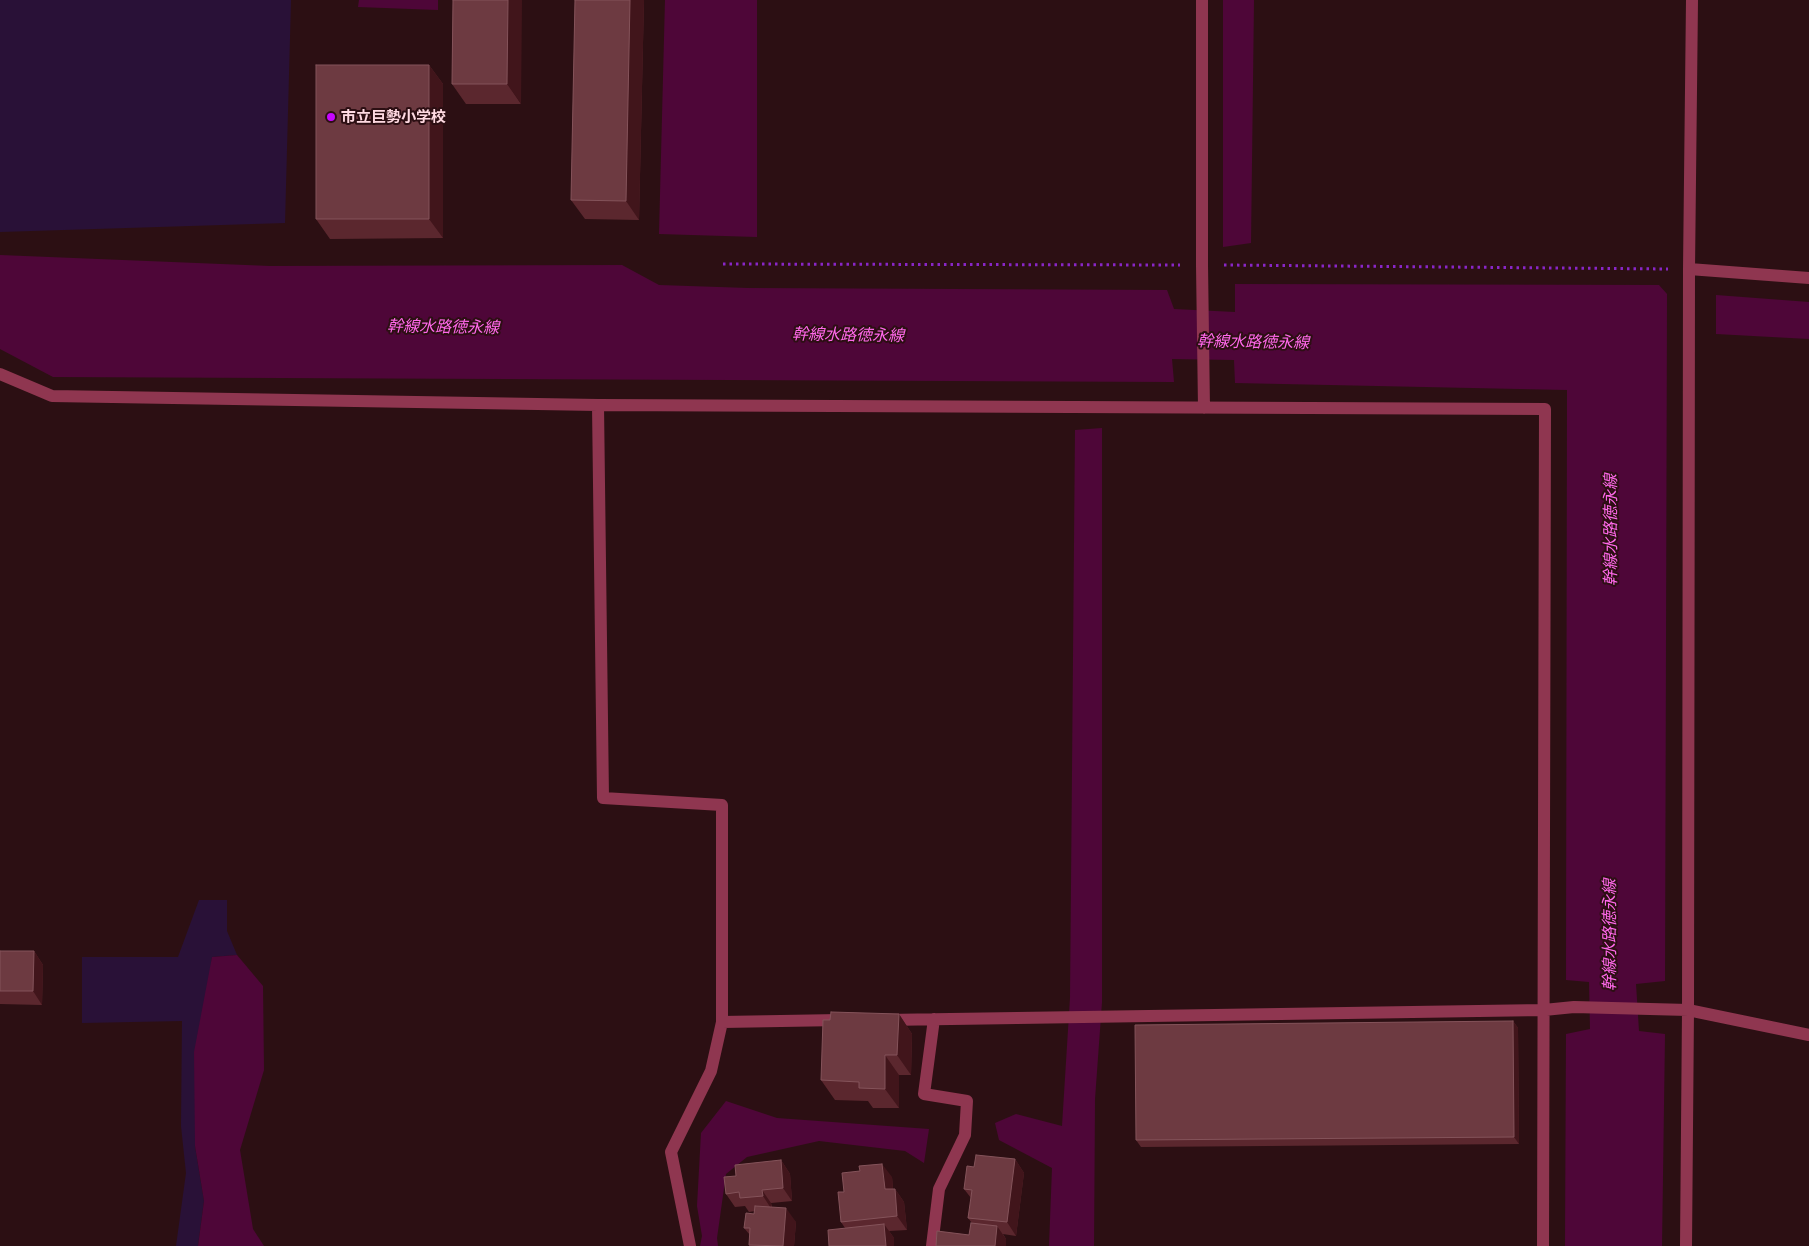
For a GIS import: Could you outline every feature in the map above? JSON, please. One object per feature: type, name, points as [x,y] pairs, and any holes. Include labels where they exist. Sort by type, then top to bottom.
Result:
[{"type":"street","points":[[1202,0],[1204,408]]},
{"type":"street","points":[[1686,1246],[1689,269],[1692,0]]},
{"type":"street","points":[[1689,269],[1809,278]]},
{"type":"street","points":[[0,374],[52,396],[598,405],[1545,408],[1542,1246]]},
{"type":"street","points":[[598,405],[603,798],[722,805],[722,1022],[711,1071],[671,1152],[690,1246]]},
{"type":"street","points":[[876,1020],[1544,1010],[1574,1007],[1688,1010],[1809,1035]]},
{"type":"street","points":[[932,1246],[939,1189],[966,1135],[967,1101],[924,1094],[934,1019]]},
{"type":"street","points":[[722,1022],[857,1020]]},
{"type":"path","points":[[723,264],[1689,269]]},
{"type":"shaded area","points":[[0,0],[291,0],[285,223],[0,232]]},
{"type":"shaded area","points":[[199,900],[227,900],[227,931],[237,955],[212,957],[195,1146],[204,1201],[198,1246],[176,1246],[186,1173],[181,1126],[182,1021],[82,1023],[82,957],[178,957]]},
{"type":"water","points":[[359,0],[438,0],[438,10],[358,7]]},
{"type":"water","points":[[665,0],[757,0],[757,237],[659,234]]},
{"type":"water","points":[[1223,0],[1254,0],[1251,243],[1223,247]]},
{"type":"water","name":"幹線水路徳永線","points":[[0,255],[270,266],[622,265],[659,285],[748,288],[1167,290],[1174,309],[1235,312],[1235,284],[1659,285],[1667,294],[1665,981],[1636,984],[1639,1031],[1665,1034],[1662,1246],[1565,1246],[1566,1034],[1590,1029],[1589,982],[1566,980],[1567,390],[1235,383],[1234,360],[1172,359],[1174,382],[53,377],[0,349]]},
{"type":"water","points":[[1716,295],[1809,302],[1809,339],[1716,334]]},
{"type":"water","points":[[1102,428],[1102,1002],[1095,1099],[1094,1246],[1049,1246],[1052,1168],[999,1140],[995,1123],[1016,1114],[1062,1126],[1070,998],[1075,430]]},
{"type":"water","points":[[237,955],[263,986],[264,1070],[240,1150],[253,1229],[264,1246],[198,1246],[204,1201],[195,1146],[194,1052],[212,957]]},
{"type":"water","points":[[726,1101],[777,1118],[929,1129],[924,1163],[905,1151],[819,1141],[747,1157],[726,1174],[717,1238],[718,1246],[700,1246],[702,1236],[697,1206],[701,1133]]},
{"type":"building","points":[[453,0],[508,0],[507,84],[452,84]]},
{"type":"building","points":[[575,0],[630,0],[626,201],[571,200]]},
{"type":"building","points":[[316,65],[429,65],[429,219],[316,219]]},
{"type":"building","points":[[0,951],[34,951],[33,991],[0,991]]},
{"type":"building","points":[[831,1012],[899,1014],[897,1055],[885,1055],[885,1089],[859,1088],[859,1082],[821,1080],[823,1020],[830,1020]]},
{"type":"building","points":[[1513,1021],[1514,1137],[1136,1140],[1135,1025]]},
{"type":"building","points":[[976,1155],[1015,1159],[1007,1222],[968,1218],[972,1190],[964,1189],[967,1166],[974,1167]]},
{"type":"building","points":[[781,1160],[783,1188],[762,1190],[763,1196],[740,1198],[739,1192],[726,1194],[724,1177],[736,1176],[735,1165]]},
{"type":"building","points":[[882,1164],[885,1189],[895,1189],[897,1216],[841,1222],[838,1192],[844,1192],[842,1173],[860,1171],[859,1166]]},
{"type":"building","points":[[755,1206],[786,1208],[783,1246],[749,1245],[750,1228],[744,1228],[746,1213],[754,1214]]},
{"type":"building","points":[[971,1223],[997,1226],[995,1246],[936,1246],[937,1231],[969,1235]]},
{"type":"building","points":[[884,1224],[886,1246],[829,1246],[828,1230]]},
{"type":"place","name":"市立巨勢小学校","points":[[331,117]]}]
